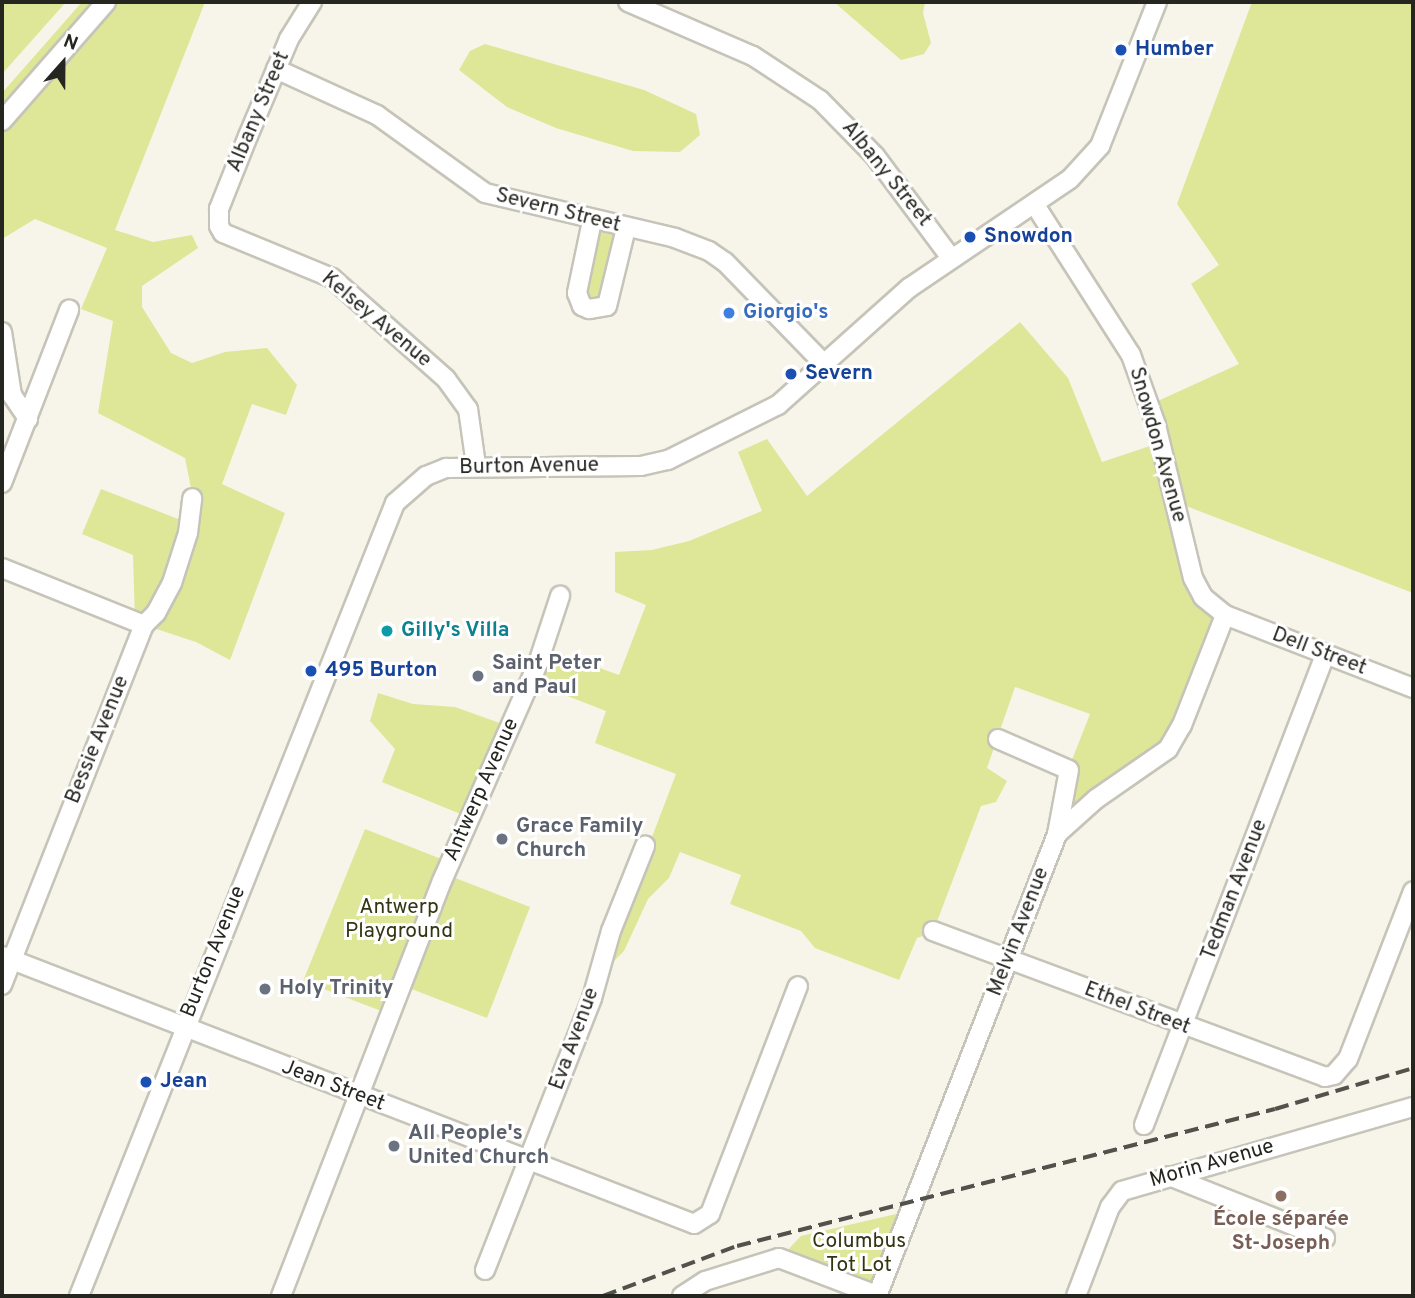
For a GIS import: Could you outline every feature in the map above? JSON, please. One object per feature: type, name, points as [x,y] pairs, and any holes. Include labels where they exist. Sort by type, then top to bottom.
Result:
[{"type":"street","points":[[2,121],[106,2]]},
{"type":"street","name":"Albany Street","points":[[219,226],[219,209],[276,69],[312,2]]},
{"type":"street","name":"Albany Street","points":[[628,2],[753,56],[820,100],[875,156],[951,258]]},
{"type":"street","name":"Burton Avenue","points":[[79,1296],[385,521],[395,503],[426,476],[446,468],[476,465],[641,466],[668,460],[764,414],[824,365],[888,304],[951,258],[1035,205],[1070,179],[1100,146],[1157,2]]},
{"type":"street","name":"Severn Street","points":[[276,69],[377,115],[485,193],[691,244],[725,262],[824,365]]},
{"type":"street","name":"Snowdon Avenue","points":[[1035,205],[1131,355],[1156,425],[1193,578],[1203,597],[1224,615]]},
{"type":"street","points":[[592,221],[577,293],[582,306],[589,309],[607,306],[626,228]]},
{"type":"street","name":"Kelsey Avenue","points":[[219,226],[223,233],[332,278],[446,379],[468,409],[476,465]]},
{"type":"street","points":[[2,483],[69,310]]},
{"type":"street","points":[[2,332],[12,395],[28,419]]},
{"type":"street","name":"Bessie Avenue","points":[[2,985],[7,958],[144,625],[156,613],[172,583],[188,533],[192,498]]},
{"type":"street","points":[[2,568],[144,625]]},
{"type":"street","name":"Antwerp Avenue","points":[[281,1296],[442,881],[538,663],[560,596]]},
{"type":"street","name":"Dell Street","points":[[1224,615],[1413,688]]},
{"type":"street","name":"Melvin Avenue","points":[[877,1296],[1057,834],[1096,799],[1168,749],[1224,615]]},
{"type":"street","name":"Tedman Avenue","points":[[1144,1125],[1325,655]]},
{"type":"street","points":[[998,739],[1069,769],[1057,834]]},
{"type":"street","name":"Eva Avenue","points":[[485,1270],[528,1162],[645,846]]},
{"type":"street","name":"Ethel Street","points":[[933,931],[1314,1076],[1335,1075],[1342,1069],[1413,894]]},
{"type":"street","name":"Jean Street","points":[[7,958],[683,1223],[702,1222],[713,1206],[798,986]]},
{"type":"street","name":"Morin Avenue","points":[[1076,1296],[1115,1197],[1132,1186],[1413,1107]]},
{"type":"street","points":[[1169,1176],[1325,1238]]},
{"type":"street","points":[[682,1296],[705,1281],[779,1258],[877,1296]]},
{"type":"green space","points":[[2,2],[66,2],[2,74]]},
{"type":"green space","points":[[82,2],[205,2],[115,230],[153,242],[192,235],[198,248],[142,286],[142,307],[171,353],[192,363],[225,352],[267,348],[297,385],[286,415],[252,404],[222,484],[285,513],[230,660],[196,642],[135,622],[133,555],[82,534],[101,489],[191,524],[193,498],[185,458],[98,413],[113,321],[81,309],[107,248],[35,219],[2,239],[2,93]]},
{"type":"green space","points":[[834,2],[925,2],[923,13],[931,43],[924,54],[901,60]]},
{"type":"green space","points":[[1252,2],[1413,2],[1413,593],[1173,501],[1186,556],[1223,615],[1174,737],[1056,833],[1068,770],[1090,714],[1015,687],[987,768],[1007,781],[996,802],[981,806],[933,932],[917,938],[899,980],[815,948],[801,931],[730,904],[741,875],[680,852],[669,878],[648,899],[624,951],[599,976],[676,774],[595,743],[606,711],[529,681],[542,647],[619,675],[646,605],[615,592],[615,552],[652,550],[689,541],[762,511],[738,452],[767,439],[807,496],[1020,322],[1068,378],[1102,462],[1159,443],[1149,405],[1239,364],[1191,284],[1219,265],[1177,204]]},
{"type":"green space","points":[[485,44],[644,90],[696,114],[700,135],[680,152],[633,151],[556,128],[507,107],[459,70],[470,51]]},
{"type":"green space","points":[[593,223],[624,230],[599,309],[578,293]]},
{"type":"green space","points":[[378,693],[413,704],[455,707],[508,726],[468,817],[382,782],[395,749],[370,721]]},
{"type":"green space","name":"Antwerp Playground","points":[[365,829],[449,862],[445,874],[530,907],[487,1018],[401,985],[389,1014],[303,981]]},
{"type":"green space","name":"Columbus Tot Lot","points":[[909,1211],[877,1294],[782,1256],[801,1236]]},
{"type":"railway","points":[[603,1296],[737,1246],[1275,1109],[1413,1068]]},
{"type":"place","name":"Humber","points":[[1121,50]]},
{"type":"place","name":"Snowdon","points":[[970,237]]},
{"type":"place","name":"Giorgio's","points":[[729,313]]},
{"type":"place","name":"Severn","points":[[791,374]]},
{"type":"place","name":"Gilly's Villa","points":[[387,631]]},
{"type":"place","name":"495 Burton","points":[[311,671]]},
{"type":"place","name":"Saint Peter and Paul","points":[[478,676]]},
{"type":"place","name":"Grace Family Church","points":[[502,839]]},
{"type":"place","name":"Holy Trinity","points":[[265,989]]},
{"type":"place","name":"Jean","points":[[146,1082]]},
{"type":"place","name":"All People's United Church","points":[[394,1146]]},
{"type":"place","name":"École séparée St-Joseph","points":[[1281,1196]]}]
